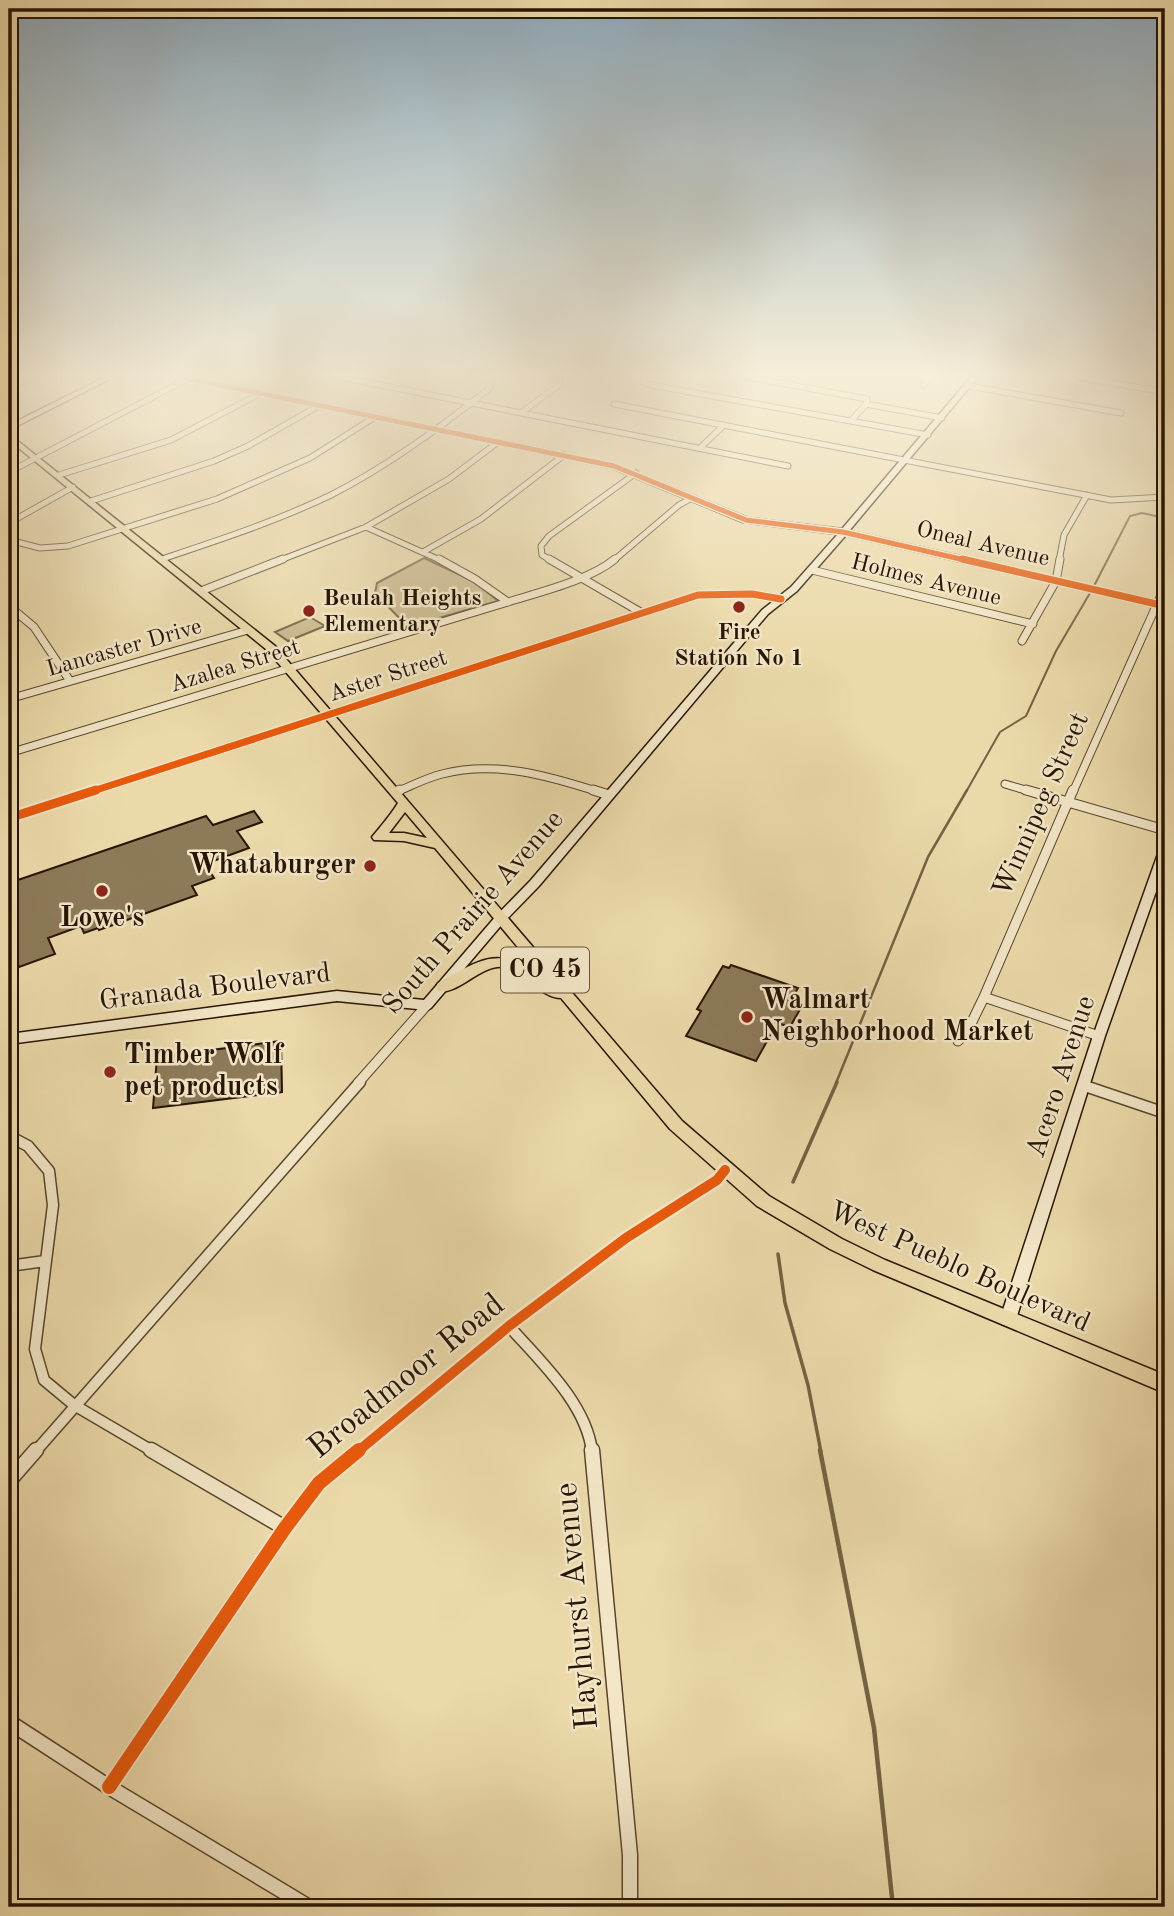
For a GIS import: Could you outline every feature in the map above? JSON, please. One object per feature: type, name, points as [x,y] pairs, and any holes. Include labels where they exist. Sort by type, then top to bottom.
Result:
[{"type":"main road","name":"West Pueblo Boulevard","points":[[49,466],[290,667],[676,1125],[725,1170],[763,1201],[835,1244],[1165,1384]]},
{"type":"main road","points":[[400,798],[392,823],[378,837],[404,837],[439,845]]},
{"type":"main road","points":[[443,986],[487,963],[503,960],[522,968],[575,1005]]},
{"type":"street","points":[[59,475],[86,466]]},
{"type":"street","points":[[91,502],[198,466]]},
{"type":"street","points":[[9,540],[40,548],[53,548],[125,529],[267,479],[293,466]]},
{"type":"street","points":[[162,559],[270,522],[311,504],[381,466]]},
{"type":"street","points":[[201,592],[366,527],[466,466]]},
{"type":"street","points":[[423,552],[481,519],[549,466]]},
{"type":"street","name":"Oneal Avenue","points":[[615,466],[746,520],[843,532],[1161,605]]},
{"type":"street","name":"South Prairie Avenue","points":[[9,1481],[500,919],[535,883],[765,612],[794,589],[812,570],[901,466]]},
{"type":"street","points":[[944,466],[1111,500],[1165,497]]},
{"type":"street","points":[[636,473],[616,485],[541,546],[542,555],[642,613]]},
{"type":"street","points":[[9,523],[73,487]]},
{"type":"street","points":[[1146,488],[1157,497]]},
{"type":"street","points":[[1022,641],[1056,581],[1064,535],[1087,495]]},
{"type":"street","name":"Azalea Street","points":[[9,753],[580,578],[608,565],[679,505],[692,498]]},
{"type":"street","points":[[366,527],[462,570],[508,602]]},
{"type":"street","name":"Holmes Avenue","points":[[812,570],[1033,624]]},
{"type":"street","name":"Winnipeg Street","points":[[958,1041],[969,1028],[984,997],[1068,802],[1161,605],[1165,586]]},
{"type":"street","name":"Aster Street","points":[[9,818],[698,595],[752,593],[781,599]]},
{"type":"street","points":[[9,606],[34,627],[69,681]]},
{"type":"street","name":"Lancaster Drive","points":[[9,699],[248,630]]},
{"type":"street","points":[[400,798],[445,773],[509,768],[538,773],[609,795]]},
{"type":"street","points":[[1005,784],[1165,830]]},
{"type":"street","name":"Acero Avenue","points":[[1008,1319],[1100,1036],[1165,850]]},
{"type":"street","name":"Granada Boulevard","points":[[9,1039],[337,996],[427,1005]]},
{"type":"street","points":[[984,997],[1100,1036]]},
{"type":"street","points":[[1085,1086],[1165,1113]]},
{"type":"street","points":[[9,1136],[28,1146],[50,1171],[53,1205],[35,1349],[44,1380],[74,1405],[285,1528]]},
{"type":"street","name":"Broadmoor Road","points":[[109,1787],[285,1528],[319,1483],[509,1326],[626,1238],[717,1180],[725,1170]]},
{"type":"street","points":[[9,1266],[45,1261]]},
{"type":"street","name":"Hayhurst Avenue","points":[[509,1326],[559,1382],[574,1405],[591,1444],[630,1855],[630,1907]]},
{"type":"street","points":[[9,1722],[109,1787],[309,1907]]},
{"type":"shaded area","points":[[424,558],[475,582],[498,601],[408,627],[375,593],[377,583]]},
{"type":"shaded area","points":[[310,617],[325,626],[288,641],[275,632]]},
{"type":"building","name":"Lowe's","points":[[254,811],[262,822],[237,831],[249,848],[205,864],[214,878],[192,886],[197,895],[99,930],[98,928],[84,933],[81,926],[48,938],[55,954],[19,967],[12,951],[9,952],[9,883],[206,816],[213,825]]},
{"type":"building","name":"Walmart Neighborhood Market","points":[[731,965],[798,988],[791,1000],[803,1004],[790,1027],[777,1023],[756,1061],[686,1036],[701,1011],[697,1009],[723,966],[729,968]]},
{"type":"building","points":[[281,1041],[282,1092],[153,1108],[157,1057]]},
{"type":"waterway","points":[[1094,586],[1130,516],[1142,513],[1165,518]]},
{"type":"waterway","points":[[966,792],[1000,732],[1026,716],[1056,651],[1090,593]]},
{"type":"waterway","points":[[836,1083],[928,857],[967,790]]},
{"type":"waterway","points":[[793,1182],[837,1082]]},
{"type":"waterway","points":[[778,1254],[785,1303],[808,1385],[821,1452]]},
{"type":"waterway","points":[[820,1450],[874,1728],[893,1907]]},
{"type":"cycle path","points":[[615,466],[746,520],[843,532],[1165,606]]},
{"type":"cycle path","points":[[9,818],[698,595],[752,594],[781,599]]},
{"type":"cycle path","points":[[109,1787],[285,1528],[319,1483],[509,1326],[626,1238],[717,1180],[725,1170]]},
{"type":"place","name":"Fire Station No 1","points":[[739,607]]},
{"type":"place","name":"Beulah Heights Elementary","points":[[309,611]]},
{"type":"place","name":"Whataburger","points":[[370,866]]},
{"type":"place","name":"Lowe's","points":[[102,891]]},
{"type":"place","name":"Walmart Neighborhood Market","points":[[747,1017]]},
{"type":"place","name":"Timber Wolf pet products","points":[[110,1072]]}]
